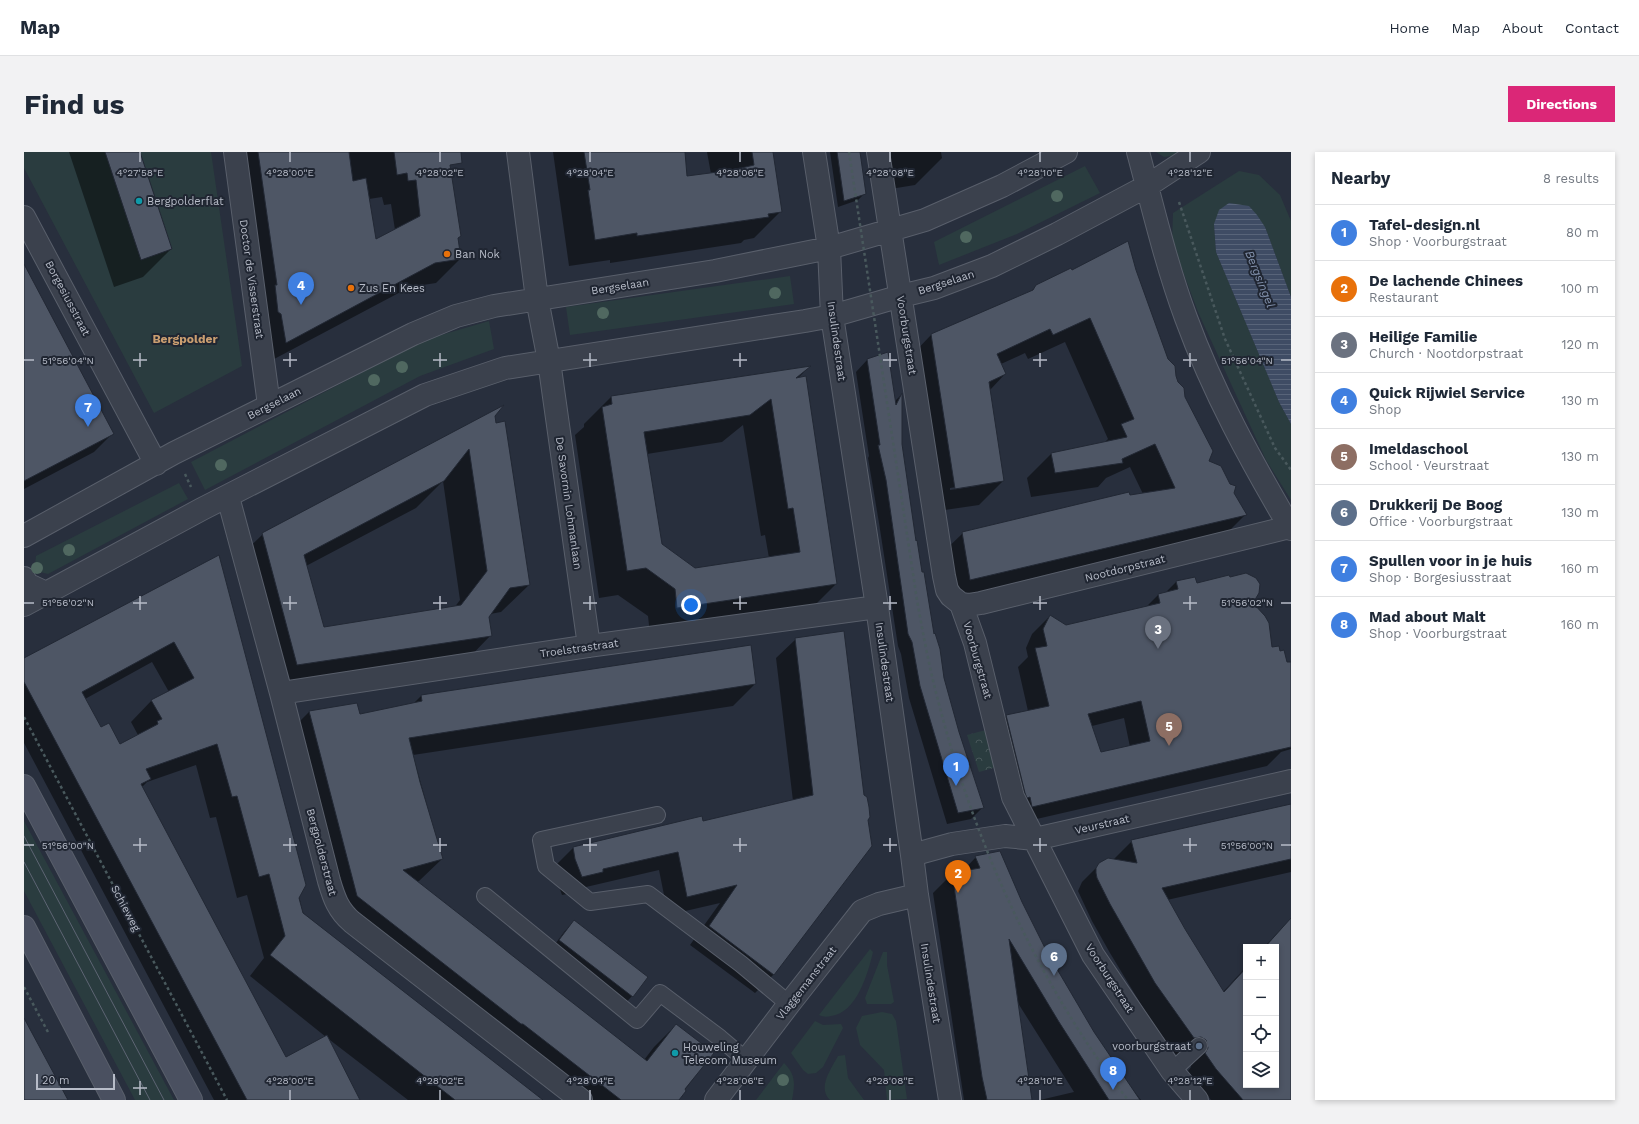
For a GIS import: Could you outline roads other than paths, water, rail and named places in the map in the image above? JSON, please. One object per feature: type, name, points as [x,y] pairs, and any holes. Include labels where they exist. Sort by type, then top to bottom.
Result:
[{"type":"main road","points":[[24,786],[191,1100]]},
{"type":"main road","points":[[24,927],[114,1100]]},
{"type":"street","name":"Doctor de Visserstraat","points":[[234,152],[269,405]]},
{"type":"street","points":[[518,152],[537,299],[549,361]]},
{"type":"street","name":"Insulindestraat","points":[[814,152],[829,248],[832,316],[877,606],[912,855],[916,895],[950,1100]]},
{"type":"street","name":"Voorburgstraat","points":[[878,152],[944,576],[947,590],[951,596],[961,604],[980,661],[1013,797],[1093,956],[1172,1071],[1197,1100]]},
{"type":"street","name":"Bergselaan","points":[[24,536],[165,458],[269,405],[412,334],[456,316],[494,306],[715,271],[829,248],[921,221],[960,205],[1066,152]]},
{"type":"street","points":[[1138,152],[1168,266],[1186,318],[1206,368],[1246,451],[1290,528]]},
{"type":"street","name":"Bergselaan","points":[[24,605],[202,509],[425,395],[505,368],[832,316],[934,288],[992,266],[1057,234],[1147,186],[1199,152]]},
{"type":"street","name":"Borgesiusstraat","points":[[24,216],[165,458]]},
{"type":"street","name":"De Savornin Lohmanlaan","points":[[549,361],[589,646]]},
{"type":"street","name":"Bergpolderstraat","points":[[228,497],[281,693],[329,881],[337,906],[343,914],[581,1100]]},
{"type":"street","name":"Nootdorpstraat","points":[[961,604],[968,605],[981,603],[1290,528]]},
{"type":"street","points":[[24,578],[27,584],[46,593]]},
{"type":"street","name":"Troelstrastraat","points":[[281,693],[589,646],[877,606]]},
{"type":"street","name":"Veurstraat","points":[[912,855],[952,844],[1005,836],[1035,839],[1291,781]]},
{"type":"street","name":"Vlaggemanstraat","points":[[716,1100],[862,911],[879,904],[916,895]]},
{"type":"lane","points":[[657,815],[541,840],[546,866],[590,902],[648,894],[740,964],[789,1004]]},
{"type":"lane","points":[[485,896],[637,1020],[660,993],[720,1038],[746,1060]]},
{"type":"lane","points":[[1172,1071],[1199,1046]]},
{"type":"water","name":"Bergsingel","points":[[1229,203],[1249,206],[1265,227],[1291,297],[1291,424],[1279,402],[1216,252],[1214,224],[1219,210]]},
{"type":"tram line","points":[[24,836],[164,1100]]},
{"type":"tram line","points":[[24,862],[150,1100]]},
{"type":"place","name":"Bergpolderflat","points":[[139,201]]},
{"type":"place","name":"Ban Nok","points":[[447,254]]},
{"type":"place","name":"Zus En Kees","points":[[351,288]]},
{"type":"place","name":"Quick Rijwiel Service","points":[[301,305]]},
{"type":"place","name":"Spullen voor in je huis","points":[[88,427]]},
{"type":"place","name":"Heilige Familie","points":[[1158,649]]},
{"type":"place","name":"Imeldaschool","points":[[1169,746]]},
{"type":"place","name":"Tafel-design.nl","points":[[956,786]]},
{"type":"place","name":"De lachende Chinees","points":[[958,893]]},
{"type":"place","name":"Drukkerij De Boog","points":[[1054,976]]},
{"type":"place","name":"voorburgstraat","points":[[1199,1046]]},
{"type":"place","name":"Houweling Telecom Museum","points":[[675,1053]]},
{"type":"place","name":"Mad about Malt","points":[[1113,1090]]},
{"type":"district","name":"Bergpolder","points":[[185,339]]}]
